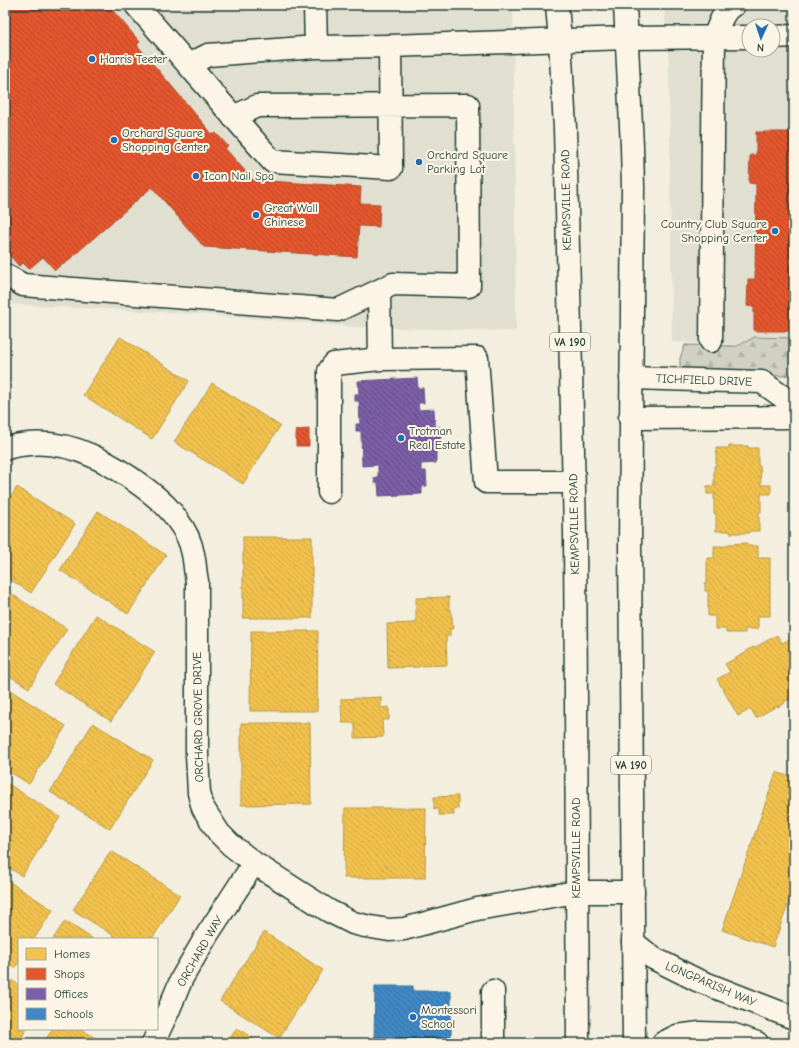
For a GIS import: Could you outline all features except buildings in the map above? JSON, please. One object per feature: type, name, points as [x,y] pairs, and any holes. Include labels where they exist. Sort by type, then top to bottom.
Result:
[{"type":"main road","points":[[136,5],[272,161],[391,168],[390,46]]},
{"type":"main road","points":[[316,5],[316,47]]},
{"type":"main road","name":"KEMPSVILLE ROAD","points":[[557,5],[565,128],[575,532],[578,1043]]},
{"type":"main road","name":"VA 190","points":[[625,5],[633,188],[630,546],[634,1043]]},
{"type":"main road","points":[[711,341],[714,38],[726,10],[730,6],[734,5]]},
{"type":"main road","points":[[781,37],[794,36]]},
{"type":"main road","points":[[188,65],[208,55],[316,47],[627,38],[741,37]]},
{"type":"main road","points":[[5,275],[23,285],[338,310],[393,284],[469,286],[468,105],[257,106],[233,117]]},
{"type":"main road","points":[[379,291],[380,359]]},
{"type":"main road","points":[[328,492],[329,370],[334,364],[380,359],[477,358],[486,482],[573,482]]},
{"type":"main road","name":"TICHFIELD DRIVE","points":[[631,378],[762,382],[794,405]]},
{"type":"main road","points":[[630,418],[794,417]]},
{"type":"main road","name":"ORCHARD GROVE DRIVE","points":[[5,449],[13,445],[42,443],[72,448],[100,459],[127,474],[160,499],[178,520],[189,540],[193,553],[197,581],[196,755],[199,793],[204,808],[219,833],[231,845],[254,863],[329,911],[353,923],[389,930],[404,929],[477,909],[576,892],[633,892]]},
{"type":"main road","name":"ORCHARD WAY","points":[[153,1043],[182,978],[207,935],[254,863]]},
{"type":"main road","name":"LONGPARISH WAY","points":[[633,942],[653,958],[696,980],[793,1014]]},
{"type":"main road","points":[[493,1043],[494,991]]},
{"type":"main road","points":[[663,1043],[677,1036],[700,1032],[731,1034],[757,1043]]},
{"type":"shaded area","points":[[5,5],[513,5],[516,331],[356,327],[197,314],[5,304]]},
{"type":"shaded area","points":[[664,5],[794,5],[794,337],[756,336],[737,344],[672,342],[669,63]]},
{"type":"green space","points":[[755,337],[794,338],[794,374],[783,376],[680,371],[680,358],[685,345],[737,346]]},
{"type":"place","name":"Harris Teeter","points":[[92,59]]},
{"type":"place","name":"Orchard Square Shopping Center","points":[[114,140]]},
{"type":"place","name":"Orchard Square Parking Lot","points":[[419,162]]},
{"type":"place","name":"Icon Nail Spa","points":[[196,176]]},
{"type":"place","name":"Great Wall Chinese","points":[[256,215]]},
{"type":"place","name":"Country Club Square Shopping Center","points":[[775,231]]},
{"type":"place","name":"Trotman Real Estate","points":[[401,438]]},
{"type":"place","name":"Montessori School","points":[[413,1017]]}]
